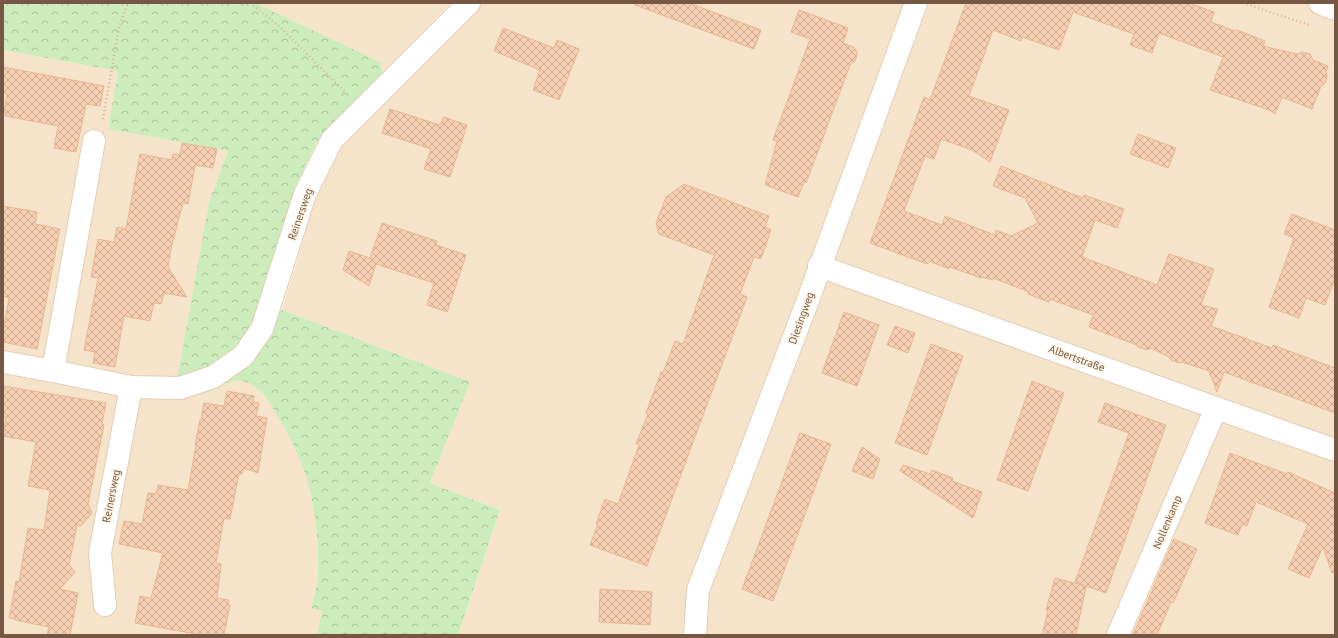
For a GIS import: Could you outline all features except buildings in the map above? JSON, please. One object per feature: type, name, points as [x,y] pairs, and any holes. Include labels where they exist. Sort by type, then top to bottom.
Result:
[{"type":"street","name":"Reinersweg","points":[[3,362],[131,387],[180,388],[213,377],[243,356],[262,329],[305,194],[332,140],[360,110],[469,3]]},
{"type":"street","name":"Diesingweg","points":[[695,635],[698,590],[808,300],[819,266],[916,3]]},
{"type":"street","points":[[1320,3],[1335,9]]},
{"type":"street","points":[[53,371],[94,141]]},
{"type":"street","name":"Albertstraße","points":[[819,266],[1335,450]]},
{"type":"street","name":"Reinersweg","points":[[105,605],[100,553],[131,387]]},
{"type":"street","name":"Nollenkamp","points":[[1118,635],[1216,408]]},
{"type":"path","points":[[94,141],[100,135],[119,27],[128,3]]},
{"type":"path","points":[[250,3],[279,26],[342,89],[360,110]]},
{"type":"path","points":[[1243,3],[1314,27]]},
{"type":"shaded area","points":[[255,3],[451,3],[383,73],[382,67]]},
{"type":"shaded area","points":[[479,3],[1335,3],[1335,635],[458,635],[500,510],[430,483],[470,382],[282,310],[316,198],[329,164],[345,141]]},
{"type":"shaded area","points":[[3,50],[118,71],[108,129],[228,151],[209,202],[177,379],[196,395],[213,390],[227,382],[241,381],[256,386],[273,408],[287,431],[300,458],[309,486],[315,518],[318,550],[317,580],[311,608],[322,610],[317,635],[3,635]]},
{"type":"green space","points":[[3,3],[255,3],[380,62],[383,73],[328,127],[315,146],[305,166],[296,190],[262,301],[470,382],[430,483],[500,510],[458,635],[317,635],[322,611],[311,608],[318,576],[317,538],[313,503],[305,473],[299,458],[276,413],[262,393],[253,385],[241,381],[230,382],[208,392],[175,401],[177,379],[209,202],[228,151],[108,129],[118,71],[3,50]]}]
